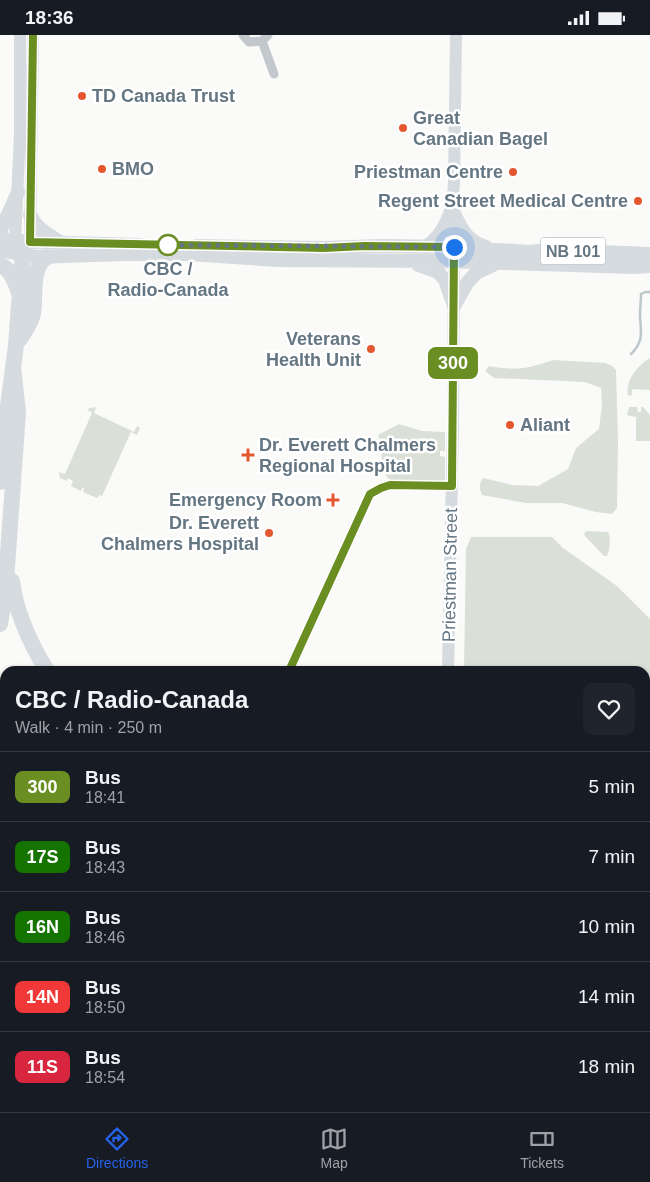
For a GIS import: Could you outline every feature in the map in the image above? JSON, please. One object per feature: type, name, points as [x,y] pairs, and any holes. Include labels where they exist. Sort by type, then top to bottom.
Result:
[{"type":"highway","points":[[0,482],[16,345],[23,246]]},
{"type":"highway","points":[[16,345],[27,329],[33,313],[35,280],[41,263],[47,257]]},
{"type":"highway","points":[[0,265],[7,268],[11,274],[20,298]]},
{"type":"highway","points":[[0,624],[5,595],[18,412],[13,367]]},
{"type":"highway","points":[[0,418],[9,394]]},
{"type":"highway","points":[[10,533],[15,603],[30,641],[44,666]]},
{"type":"main road","points":[[0,232],[18,193]]},
{"type":"main road","points":[[426,247],[443,231],[452,209]]},
{"type":"main road","points":[[452,209],[467,237],[496,256],[467,283],[454,306]]},
{"type":"main road","points":[[30,215],[40,229],[62,243]]},
{"type":"main road","name":"NB 101","points":[[0,239],[23,246],[47,257],[123,254],[190,255],[261,260],[411,260],[454,254],[634,267],[650,266]]},
{"type":"main road","name":"NB 101","points":[[0,251],[23,246],[62,243],[324,248],[364,246],[426,247],[454,254]]},
{"type":"main road","name":"NB 101","points":[[496,256],[550,250],[650,254]]},
{"type":"main road","points":[[411,260],[419,266],[438,271],[444,280],[454,306]]},
{"type":"street","points":[[20,35],[18,193],[23,246]]},
{"type":"street","points":[[23,246],[30,215],[33,35]]},
{"type":"street","points":[[243,35],[249,42],[265,38],[274,73]]},
{"type":"street","name":"Priestman Street","points":[[448,666],[454,306],[452,209],[456,35]]},
{"type":"shaded area","points":[[650,358],[650,390],[632,389],[632,395],[628,396],[630,379],[641,365]]},
{"type":"shaded area","points":[[553,360],[605,363],[616,370],[617,508],[612,514],[562,503],[526,503],[482,495],[481,493],[480,484],[483,478],[512,485],[538,486],[568,469],[576,448],[599,429],[602,404],[601,388],[585,382],[494,378],[485,371],[489,366],[521,368]]},
{"type":"shaded area","points":[[95,407],[94,413],[134,432],[137,426],[140,428],[137,435],[131,432],[102,496],[99,495],[97,498],[83,492],[84,488],[81,491],[71,486],[73,481],[68,478],[67,481],[60,478],[59,472],[65,474],[92,413],[87,409]]},
{"type":"shaded area","points":[[629,407],[637,407],[638,412],[641,412],[641,407],[643,407],[650,415],[650,441],[636,441],[636,417],[627,415]]},
{"type":"shaded area","points":[[399,424],[422,431],[445,432],[445,451],[440,451],[440,456],[445,457],[445,480],[443,482],[396,482],[385,475],[378,435]]},
{"type":"shaded area","points":[[587,531],[608,532],[610,544],[607,556],[604,556],[585,536],[584,533]]},
{"type":"shaded area","points":[[471,537],[552,537],[563,548],[617,586],[650,619],[650,666],[464,666],[466,549]]},
{"type":"waterway","points":[[631,354],[641,337],[641,294],[650,292]]},
{"type":"bus line","name":"300","points":[[33,35],[30,242],[324,248],[364,246],[454,247],[452,486],[390,485],[370,494],[361,510],[291,666]]},
{"type":"place","name":"TD Canada Trust","points":[[82,96]]},
{"type":"place","name":"Great Canadian Bagel","points":[[403,128]]},
{"type":"place","name":"BMO","points":[[102,169]]},
{"type":"place","name":"Priestman Centre","points":[[513,172]]},
{"type":"place","name":"Regent Street Medical Centre","points":[[638,201]]},
{"type":"place","name":"CBC / Radio-Canada","points":[[168,245]]},
{"type":"place","name":"Veterans Health Unit","points":[[371,349]]},
{"type":"place","name":"Aliant","points":[[510,425]]},
{"type":"place","name":"Dr. Everett Chalmers Regional Hospital","points":[[248,455]]},
{"type":"place","name":"Emergency Room","points":[[333,500]]},
{"type":"place","name":"Dr. Everett Chalmers Hospital","points":[[269,533]]},
{"type":"route","points":[[168,245],[166,245],[324,248],[364,246],[454,247]]}]
